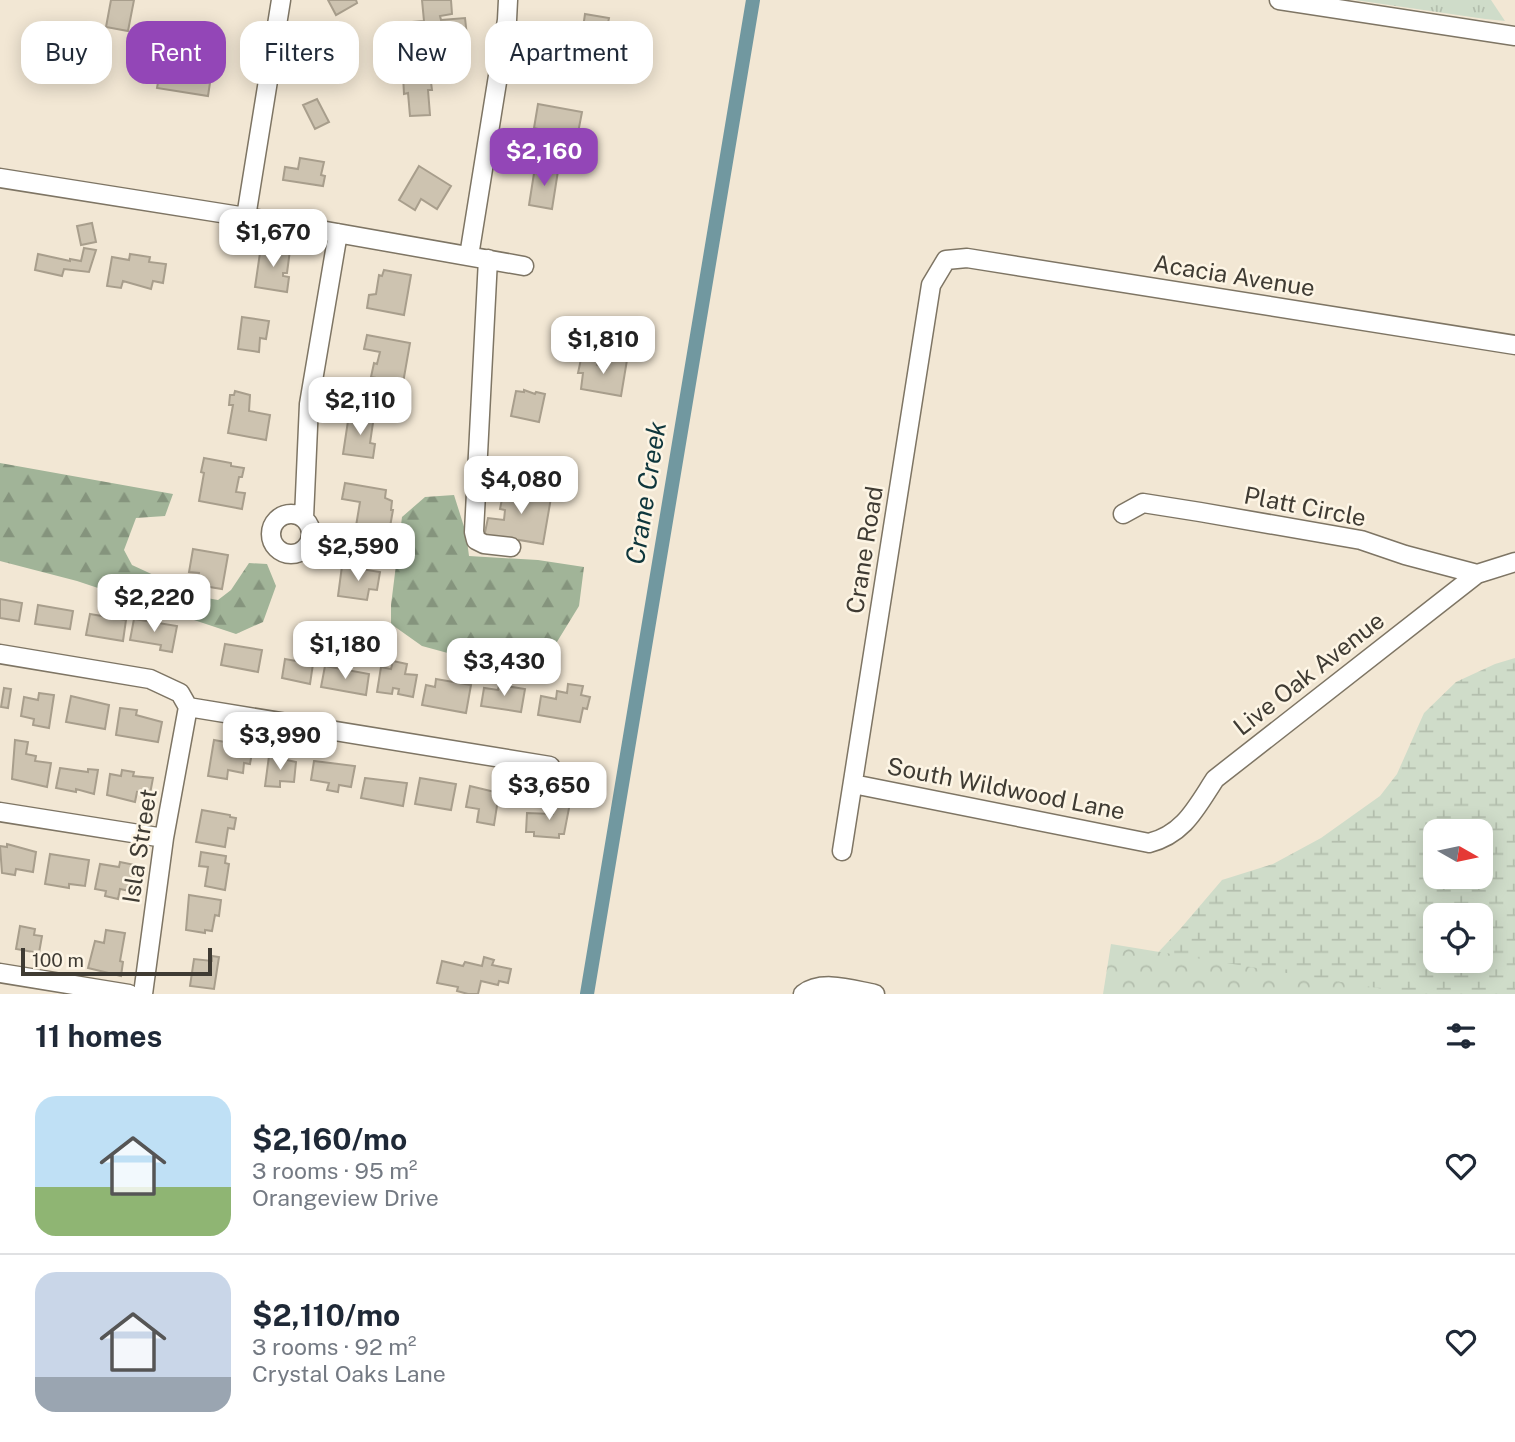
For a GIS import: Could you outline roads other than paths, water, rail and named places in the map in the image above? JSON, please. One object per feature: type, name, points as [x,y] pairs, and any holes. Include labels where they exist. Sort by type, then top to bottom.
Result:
[{"type":"street","points":[[246,217],[281,0]]},
{"type":"street","points":[[469,256],[508,20],[508,0]]},
{"type":"street","points":[[1279,0],[1515,36]]},
{"type":"street","points":[[0,178],[246,217],[524,266]]},
{"type":"street","points":[[304,518],[309,404],[338,233]]},
{"type":"street","name":"Acacia Avenue","points":[[946,260],[967,258],[1515,345]]},
{"type":"street","points":[[488,259],[474,531],[476,540],[484,544],[511,547]]},
{"type":"street","name":"Crane Road","points":[[842,850],[931,285],[946,260]]},
{"type":"street","name":"Platt Circle","points":[[1123,514],[1143,503],[1200,512],[1361,540],[1477,574]]},
{"type":"street","name":"Live Oak Avenue","points":[[1149,843],[1165,839],[1189,819],[1215,779],[1477,574],[1515,562]]},
{"type":"street","points":[[0,654],[150,679],[180,693],[188,707],[550,766]]},
{"type":"street","name":"Isla Street","points":[[143,994],[164,838],[188,707]]},
{"type":"street","name":"South Wildwood Lane","points":[[853,784],[1149,843]]},
{"type":"street","points":[[0,812],[164,838]]},
{"type":"street","points":[[0,973],[129,994]]},
{"type":"street","points":[[807,991],[832,987],[875,994]]},
{"type":"waterway","name":"Crane Creek","points":[[587,994],[753,0]]}]
